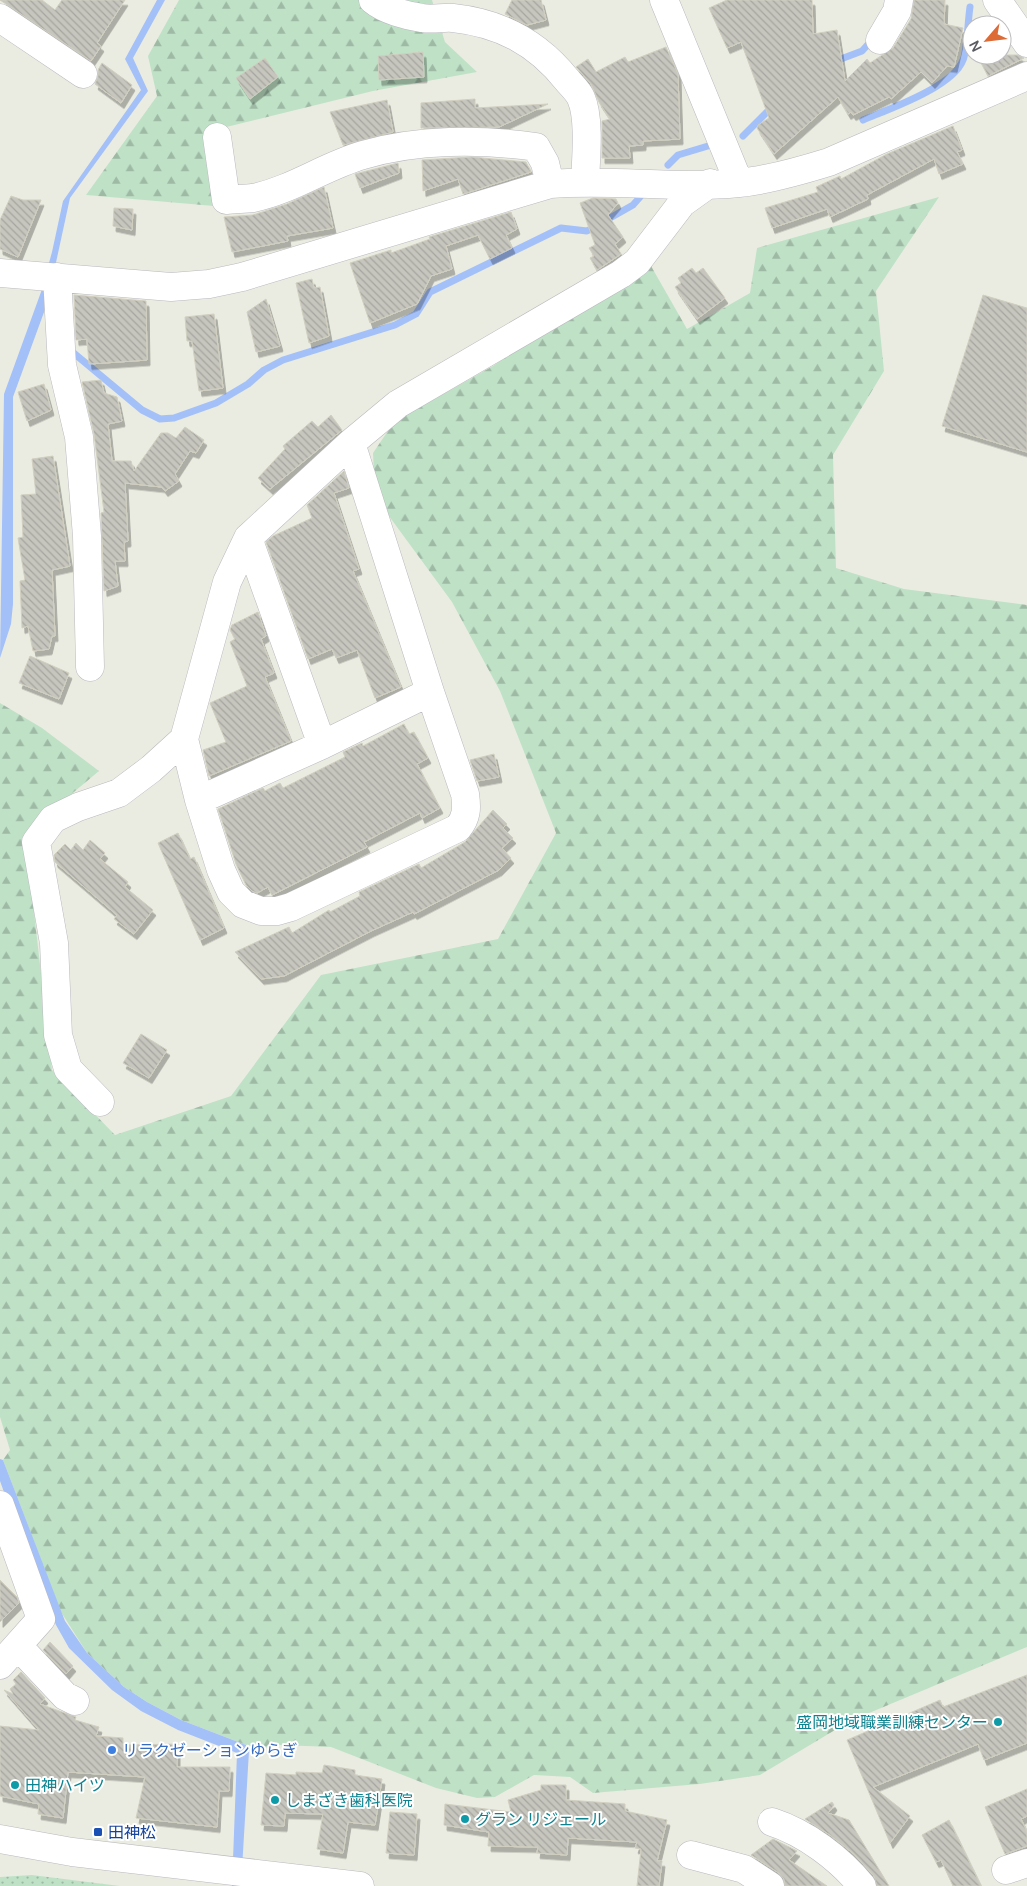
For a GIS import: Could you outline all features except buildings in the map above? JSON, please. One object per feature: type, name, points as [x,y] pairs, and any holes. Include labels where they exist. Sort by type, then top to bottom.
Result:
[{"type":"street","points":[[373,0],[380,6],[423,18],[451,18],[482,22],[509,31],[540,52],[562,74],[581,98],[587,149],[585,181]]},
{"type":"street","points":[[664,0],[739,182]]},
{"type":"street","points":[[880,40],[897,11],[899,0]]},
{"type":"street","points":[[997,0],[1027,43]]},
{"type":"street","points":[[0,18],[83,74]]},
{"type":"street","points":[[0,273],[171,287],[209,284],[242,277],[550,184],[585,181],[710,184],[739,182],[803,170],[829,162],[1027,76]]},
{"type":"street","points":[[217,137],[226,200],[253,198],[362,155],[398,146],[508,143],[536,147],[545,163],[550,184]]},
{"type":"street","points":[[351,443],[430,692],[466,794],[467,807],[464,820],[458,828],[291,907],[277,911],[260,911],[243,904],[231,892],[221,870],[199,800],[184,739],[227,582],[248,538],[351,443],[398,404],[621,274],[637,262],[682,203],[710,184]]},
{"type":"street","points":[[57,277],[62,365],[79,437],[88,536],[90,667]]},
{"type":"street","points":[[248,538],[322,745]]},
{"type":"street","points":[[199,800],[322,745],[430,692]]},
{"type":"street","points":[[100,1102],[68,1069],[58,1035],[54,943],[36,842],[53,819],[78,807],[119,793],[151,769],[184,739]]},
{"type":"street","points":[[0,1505],[41,1619],[9,1656],[65,1696],[75,1701]]},
{"type":"street","points":[[772,1822],[786,1827],[824,1851],[845,1867],[862,1886]]},
{"type":"street","points":[[0,1839],[72,1852],[360,1886]]},
{"type":"street","points":[[691,1854],[744,1869],[770,1886]]},
{"type":"green space","points":[[179,0],[432,0],[445,42],[477,72],[373,91],[206,132],[214,206],[86,195],[157,96],[148,56]]},
{"type":"green space","points":[[939,197],[876,291],[884,371],[833,455],[836,568],[904,589],[1027,605],[1027,1647],[850,1721],[760,1775],[700,1784],[593,1793],[570,1777],[534,1775],[495,1797],[477,1798],[436,1788],[331,1747],[280,1745],[249,1751],[246,1745],[181,1720],[124,1687],[87,1653],[61,1612],[3,1460],[10,1450],[0,1417],[0,703],[42,728],[99,771],[25,833],[52,1070],[115,1135],[231,1096],[321,975],[498,939],[556,833],[500,691],[452,602],[375,497],[373,453],[394,422],[493,366],[554,323],[651,266],[687,329],[750,293],[757,248]]},
{"type":"green space","points":[[32,1875],[120,1886],[0,1886],[0,1877]]},
{"type":"water","points":[[157,0],[165,0],[133,58],[148,91],[70,198],[47,304],[13,397],[13,604],[11,624],[0,658],[4,394],[41,292],[63,201],[141,90],[125,59]]},
{"type":"water","points":[[0,1459],[3,1460],[65,1621],[87,1653],[124,1687],[147,1702],[181,1720],[246,1745],[249,1751],[241,1886],[232,1886],[237,1753],[178,1730],[141,1711],[112,1690],[69,1648],[56,1625],[32,1570],[0,1481]]},
{"type":"waterway","points":[[863,120],[919,96],[934,88],[957,70],[964,56],[970,7]]},
{"type":"waterway","points":[[833,62],[862,51],[872,40]]},
{"type":"waterway","points":[[743,136],[773,106]]},
{"type":"waterway","points":[[668,165],[678,155],[708,146]]},
{"type":"waterway","points":[[70,350],[142,410],[160,419],[174,418],[216,403],[248,384],[264,370],[283,360],[395,325],[416,314],[430,292],[561,228],[587,231],[633,205],[640,197]]},
{"type":"place","name":"盛岡地域職業訓練センター","points":[[998,1722]]},
{"type":"place","name":"リラクゼーションゆらぎ","points":[[112,1750]]},
{"type":"place","name":"田神ハイツ","points":[[15,1785]]},
{"type":"place","name":"しまざき歯科医院","points":[[275,1800]]},
{"type":"place","name":"グラン リジェール","points":[[465,1819]]},
{"type":"place","name":"田神松","points":[[98,1832]]}]
